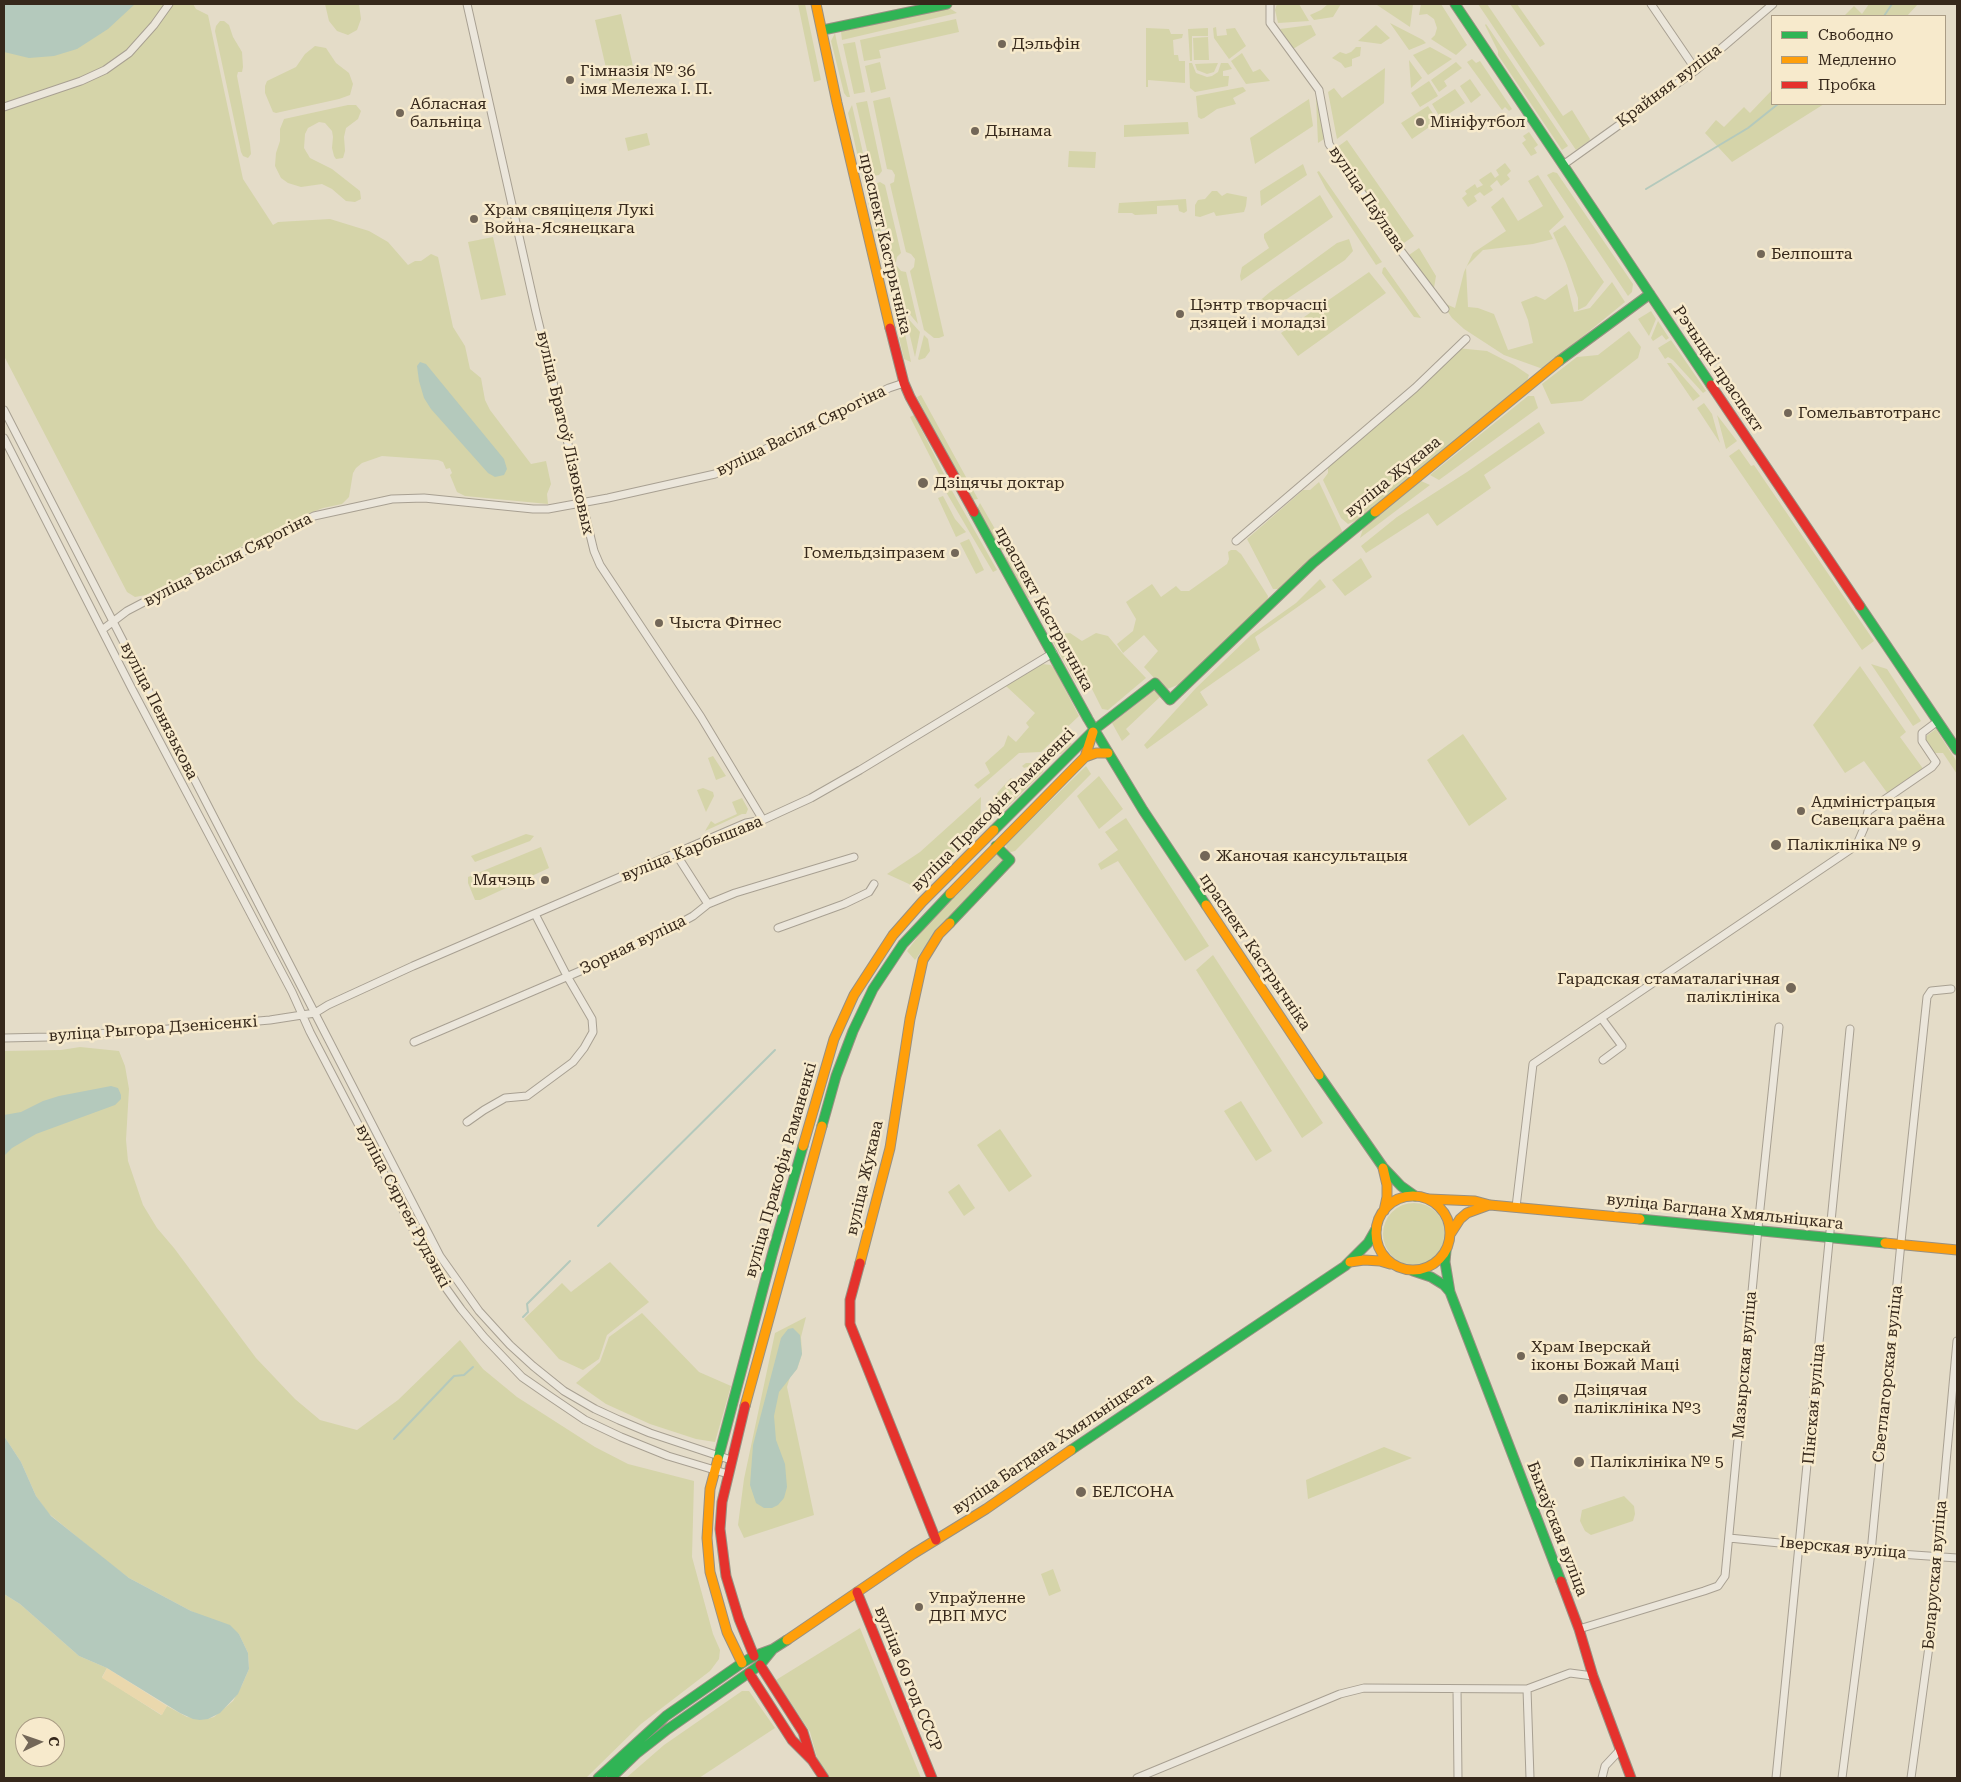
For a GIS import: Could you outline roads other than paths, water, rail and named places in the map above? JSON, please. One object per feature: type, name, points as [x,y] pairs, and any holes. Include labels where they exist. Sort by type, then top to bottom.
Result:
[{"type":"main road","name":"праспект Кастрычніка","points":[[816,4],[823,30],[840,119],[904,383],[954,479],[1108,753],[1222,930],[1383,1167],[1401,1186],[1415,1196]]},
{"type":"main road","points":[[823,30],[947,4]]},
{"type":"main road","name":"Рэчыцкі праспект","points":[[1454,4],[1957,750]]},
{"type":"main road","name":"вуліца Жукава","points":[[1094,730],[1155,683],[1170,700],[1313,563],[1578,345],[1650,294]]},
{"type":"main road","name":"вуліца Пракофія Раманенкі","points":[[760,1665],[754,1656],[739,1619],[726,1576],[720,1529],[722,1502],[731,1460],[785,1258],[836,1076],[853,1031],[873,989],[903,944],[972,870],[1085,757],[1094,730]]},
{"type":"main road","name":"вуліца Пракофія Раманенкі","points":[[749,1673],[727,1632],[710,1572],[707,1516],[710,1489],[772,1255],[834,1039],[854,995],[893,935],[964,860],[1094,730]]},
{"type":"main road","points":[[1085,757],[1096,753],[1108,753]]},
{"type":"main road","name":"вуліца Жукава","points":[[936,1540],[850,1324],[849,1311],[850,1300],[890,1148],[908,1028],[923,960],[939,934],[1010,860],[996,846]]},
{"type":"main road","points":[[964,860],[965,868],[972,870]]},
{"type":"main road","points":[[893,935],[898,933],[902,935],[904,939],[903,944]]},
{"type":"main road","name":"праспект Кастрычніка","points":[[1383,1167],[1387,1186],[1384,1211]]},
{"type":"main road","points":[[1415,1196],[1429,1199],[1440,1208],[1448,1219],[1451,1233],[1446,1251],[1438,1262],[1426,1268],[1413,1271],[1402,1269],[1383,1255],[1377,1243],[1376,1229],[1384,1211],[1398,1200],[1415,1196]]},
{"type":"main road","name":"вуліца Багдана Хмяльніцкага","points":[[1429,1199],[1474,1201],[1490,1205],[1957,1250]]},
{"type":"main road","name":"вуліца Багдана Хмяльніцкага","points":[[1451,1233],[1460,1219],[1467,1213],[1490,1205]]},
{"type":"main road","name":"вуліца Багдана Хмяльніцкага","points":[[598,1778],[666,1716],[742,1663],[773,1649],[936,1540],[986,1509],[1086,1439],[1349,1263],[1368,1243],[1376,1229]]},
{"type":"main road","name":"Быхаўская вуліца","points":[[1446,1251],[1445,1262],[1450,1292],[1579,1629],[1593,1676],[1631,1778]]},
{"type":"main road","points":[[772,1255],[772,1259],[777,1263],[783,1262],[785,1258]]},
{"type":"main road","name":"вуліца Багдана Хмяльніцкага","points":[[1349,1263],[1364,1260],[1393,1264]]},
{"type":"main road","name":"Быхаўская вуліца","points":[[1413,1271],[1431,1276],[1450,1292]]},
{"type":"main road","name":"вуліца 60 год СССР","points":[[857,1592],[932,1778]]},
{"type":"main road","name":"вуліца Багдана Хмяльніцкага","points":[[611,1778],[636,1754],[668,1729],[760,1665],[773,1649]]},
{"type":"main road","points":[[760,1665],[803,1732],[812,1760]]},
{"type":"main road","points":[[749,1673],[792,1740],[812,1760],[824,1778]]},
{"type":"street","points":[[4,107],[81,81],[105,70],[129,53],[154,25],[169,4]]},
{"type":"street","name":"вуліца Братоў Лізюковых","points":[[467,4],[581,504],[594,552],[600,565],[700,718],[763,820]]},
{"type":"street","name":"вуліца Паўлава","points":[[1270,4],[1270,23],[1272,28],[1319,90],[1328,144],[1401,251],[1444,308]]},
{"type":"street","points":[[1651,4],[1696,70]]},
{"type":"street","name":"Крайняя вуліца","points":[[1563,165],[1696,70],[1773,4]]},
{"type":"street","points":[[1236,541],[1415,388],[1466,339]]},
{"type":"street","name":"вуліца Васіля Сярогіна","points":[[102,630],[127,611],[306,519],[322,514],[381,500],[424,498],[532,509],[560,508],[581,504],[714,474],[889,388],[904,383]]},
{"type":"street","name":"вуліца Пенязькова","points":[[4,410],[315,1013]]},
{"type":"street","name":"вуліца Пенязькова","points":[[4,438],[302,1016]]},
{"type":"street","name":"вуліца Карбышава","points":[[315,1013],[328,1005],[413,966],[746,824],[763,820],[830,788],[1053,653]]},
{"type":"street","points":[[1516,1207],[1533,1064],[1851,849],[1858,842],[1868,811],[1927,772],[1936,762],[1922,740],[1922,734],[1938,721]]},
{"type":"street","points":[[676,854],[708,904]]},
{"type":"street","name":"Зорная вуліца","points":[[414,1042],[641,944],[693,916],[708,904],[734,893],[854,857]]},
{"type":"street","points":[[778,928],[844,904],[869,892],[874,884]]},
{"type":"street","points":[[467,1122],[505,1098],[527,1096],[573,1062],[593,1032],[592,1019],[567,976],[536,914]]},
{"type":"street","name":"Светлагорская вуліца","points":[[1842,1778],[1871,1552],[1900,1245],[1927,998],[1931,991],[1950,989]]},
{"type":"street","name":"вуліца Рыгора Дзенісенкі","points":[[4,1038],[49,1038],[157,1030],[302,1016],[315,1013]]},
{"type":"street","name":"вуліца Сяргея Рудэнкі","points":[[315,1013],[440,1256],[478,1311],[533,1366],[572,1395],[619,1420],[650,1433],[731,1460]]},
{"type":"street","name":"вуліца Сяргея Рудэнкі","points":[[302,1016],[438,1277],[461,1310],[484,1337],[522,1377],[585,1420],[621,1438],[652,1450],[728,1474]]},
{"type":"street","points":[[1602,1019],[1622,1046],[1603,1060]]},
{"type":"street","name":"Мазырская вуліца","points":[[1579,1629],[1718,1586],[1725,1576],[1779,1027]]},
{"type":"street","name":"Пінская вуліца","points":[[1776,1778],[1850,1029]]},
{"type":"street","name":"Беларуская вуліца","points":[[1911,1778],[1930,1639],[1936,1556],[1957,1341]]},
{"type":"street","name":"Іверская вуліца","points":[[1729,1538],[1871,1552],[1957,1558]]},
{"type":"street","points":[[1137,1778],[1340,1694],[1364,1688],[1527,1689],[1570,1673],[1593,1676]]},
{"type":"street","points":[[1457,1689],[1458,1778]]},
{"type":"street","points":[[1527,1689],[1530,1778]]},
{"type":"street","points":[[1602,1778],[1605,1766],[1620,1750]]},
{"type":"waterway","points":[[1885,15],[1892,4]]},
{"type":"waterway","points":[[1646,189],[1748,128],[1777,105]]},
{"type":"waterway","points":[[598,1226],[775,1050]]},
{"type":"waterway","points":[[523,1317],[528,1312],[527,1304],[570,1261]]},
{"type":"waterway","points":[[394,1439],[454,1376],[464,1375],[473,1367]]},
{"type":"place","name":"Дэльфін","points":[[1002,44]]},
{"type":"place","name":"Гімназія № 36 імя Мележа І. П.","points":[[570,80]]},
{"type":"place","name":"Абласная бальніца","points":[[400,113]]},
{"type":"place","name":"Мініфутбол","points":[[1420,122]]},
{"type":"place","name":"Дынама","points":[[975,131]]},
{"type":"place","name":"Храм свяціцеля Лукі Война-Ясянецкага","points":[[474,219]]},
{"type":"place","name":"Белпошта","points":[[1761,254]]},
{"type":"place","name":"Цэнтр творчасці дзяцей і моладзі","points":[[1180,314]]},
{"type":"place","name":"Гомельавтотранс","points":[[1788,413]]},
{"type":"place","name":"Дзіцячы доктар","points":[[923,483]]},
{"type":"place","name":"Гомельдзіпразем","points":[[955,553]]},
{"type":"place","name":"Чыста Фітнес","points":[[659,623]]},
{"type":"place","name":"Адміністрацыя Савецкага раёна","points":[[1801,811]]},
{"type":"place","name":"Паліклініка № 9","points":[[1776,845]]},
{"type":"place","name":"Жаночая кансультацыя","points":[[1205,856]]},
{"type":"place","name":"Мячэць","points":[[545,880]]},
{"type":"place","name":"Гарадская стаматалагічная паліклініка","points":[[1791,988]]},
{"type":"place","name":"Храм Іверскай іконы Божай Маці","points":[[1521,1356]]},
{"type":"place","name":"Дзіцячая паліклініка №3","points":[[1563,1399]]},
{"type":"place","name":"Паліклініка № 5","points":[[1579,1462]]},
{"type":"place","name":"БЕЛСОНА","points":[[1081,1492]]},
{"type":"place","name":"Упраўленне ДВП МУС","points":[[919,1607]]}]
